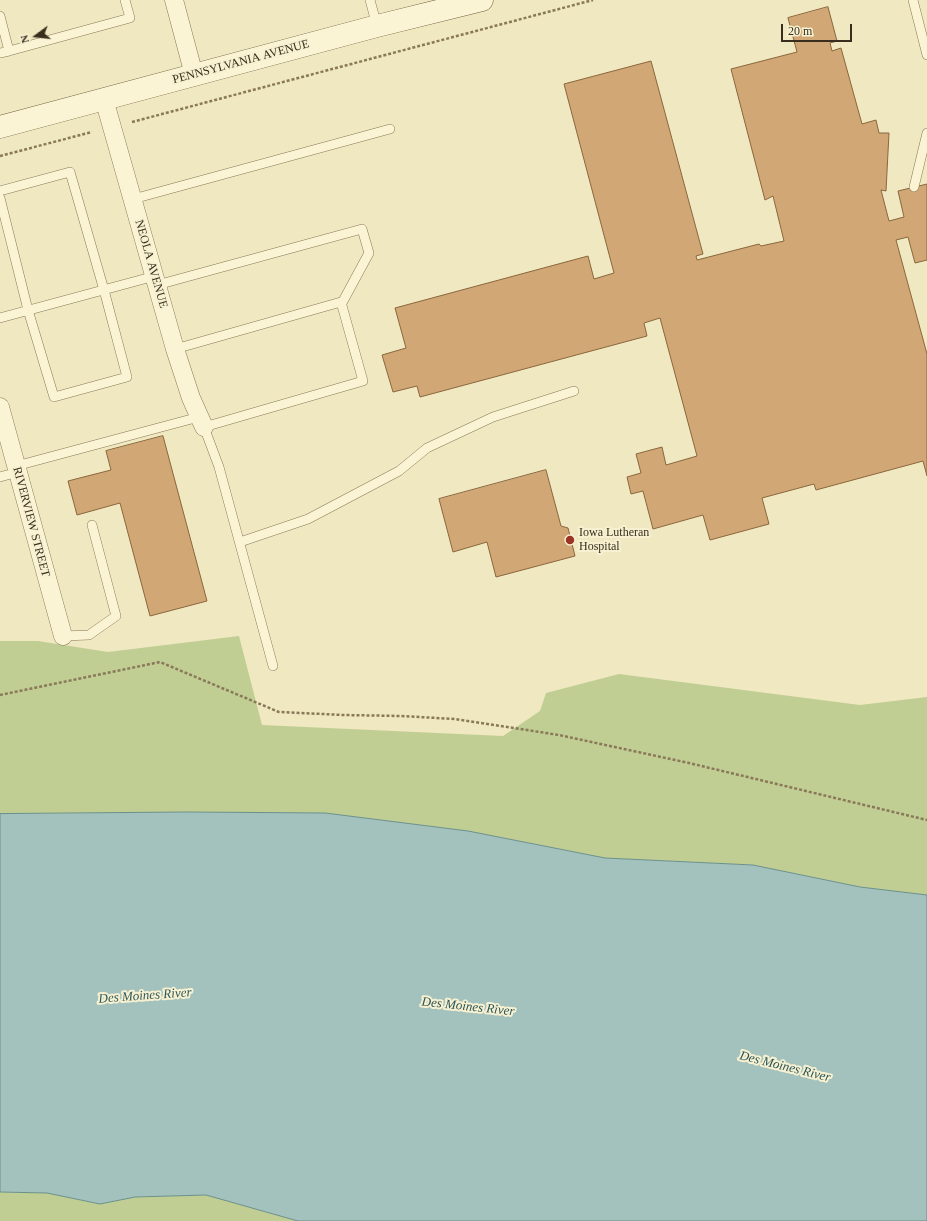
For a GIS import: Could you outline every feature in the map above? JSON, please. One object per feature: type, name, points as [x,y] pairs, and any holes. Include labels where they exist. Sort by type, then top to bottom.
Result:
[{"type":"street","points":[[174,0],[194,75]]},
{"type":"street","name":"PENNSYLVANIA AVENUE","points":[[0,127],[378,26],[482,0]]},
{"type":"street","name":"NEOLA AVENUE","points":[[104,99],[175,349],[191,398],[201,422]]},
{"type":"street","name":"RIVERVIEW STREET","points":[[0,407],[63,636]]},
{"type":"lane","points":[[0,16],[5,52],[130,18],[125,0]]},
{"type":"lane","points":[[370,0],[378,26]]},
{"type":"lane","points":[[913,0],[927,55]]},
{"type":"lane","points":[[133,199],[390,130]]},
{"type":"lane","points":[[914,187],[927,133]]},
{"type":"lane","points":[[0,191],[70,172],[127,377],[54,397],[28,310],[0,198]]},
{"type":"lane","points":[[0,318],[104,290],[156,281],[362,229],[369,253],[342,303],[363,381],[17,469],[0,477]]},
{"type":"lane","points":[[175,349],[342,303]]},
{"type":"lane","points":[[240,542],[308,519],[399,471],[427,448],[493,417],[574,391]]},
{"type":"lane","points":[[201,422],[219,467],[273,666]]},
{"type":"lane","points":[[63,636],[89,634],[116,616],[92,525]]},
{"type":"path","points":[[0,156],[593,0]]},
{"type":"path","points":[[0,695],[160,662],[279,712],[455,719],[559,735],[689,763],[927,820]]},
{"type":"green space","points":[[239,636],[262,725],[503,736],[540,711],[546,693],[619,674],[860,705],[927,697],[927,895],[860,887],[753,865],[605,858],[468,831],[325,813],[186,812],[0,814],[0,641],[38,641],[108,652]]},
{"type":"green space","points":[[0,1192],[47,1193],[100,1204],[135,1197],[206,1195],[298,1221],[0,1221]]},
{"type":"water","name":"Des Moines River","points":[[186,812],[325,813],[468,831],[605,858],[753,865],[860,887],[927,895],[927,1221],[298,1221],[206,1195],[135,1197],[100,1204],[47,1193],[0,1192],[0,814]]},
{"type":"building","points":[[828,7],[837,41],[830,43],[832,51],[841,48],[862,124],[876,120],[879,133],[889,133],[886,191],[881,190],[889,221],[904,217],[898,191],[927,184],[927,260],[915,263],[908,237],[896,240],[927,354],[927,476],[923,461],[816,490],[814,484],[762,498],[769,524],[710,540],[703,515],[653,529],[643,491],[631,494],[627,477],[641,473],[636,454],[662,447],[666,465],[697,456],[660,318],[644,323],[647,336],[420,397],[417,386],[393,392],[382,355],[406,348],[395,308],[588,256],[594,279],[614,273],[564,84],[651,61],[703,254],[696,256],[697,260],[759,244],[761,246],[784,241],[773,196],[765,200],[731,69],[797,52],[788,18]]},
{"type":"building","points":[[163,436],[207,601],[150,616],[120,503],[77,515],[68,481],[111,470],[106,451]]},
{"type":"building","points":[[546,470],[561,526],[568,528],[575,556],[496,577],[487,542],[453,552],[439,499]]},
{"type":"place","name":"Iowa Lutheran Hospital","points":[[570,540]]}]
